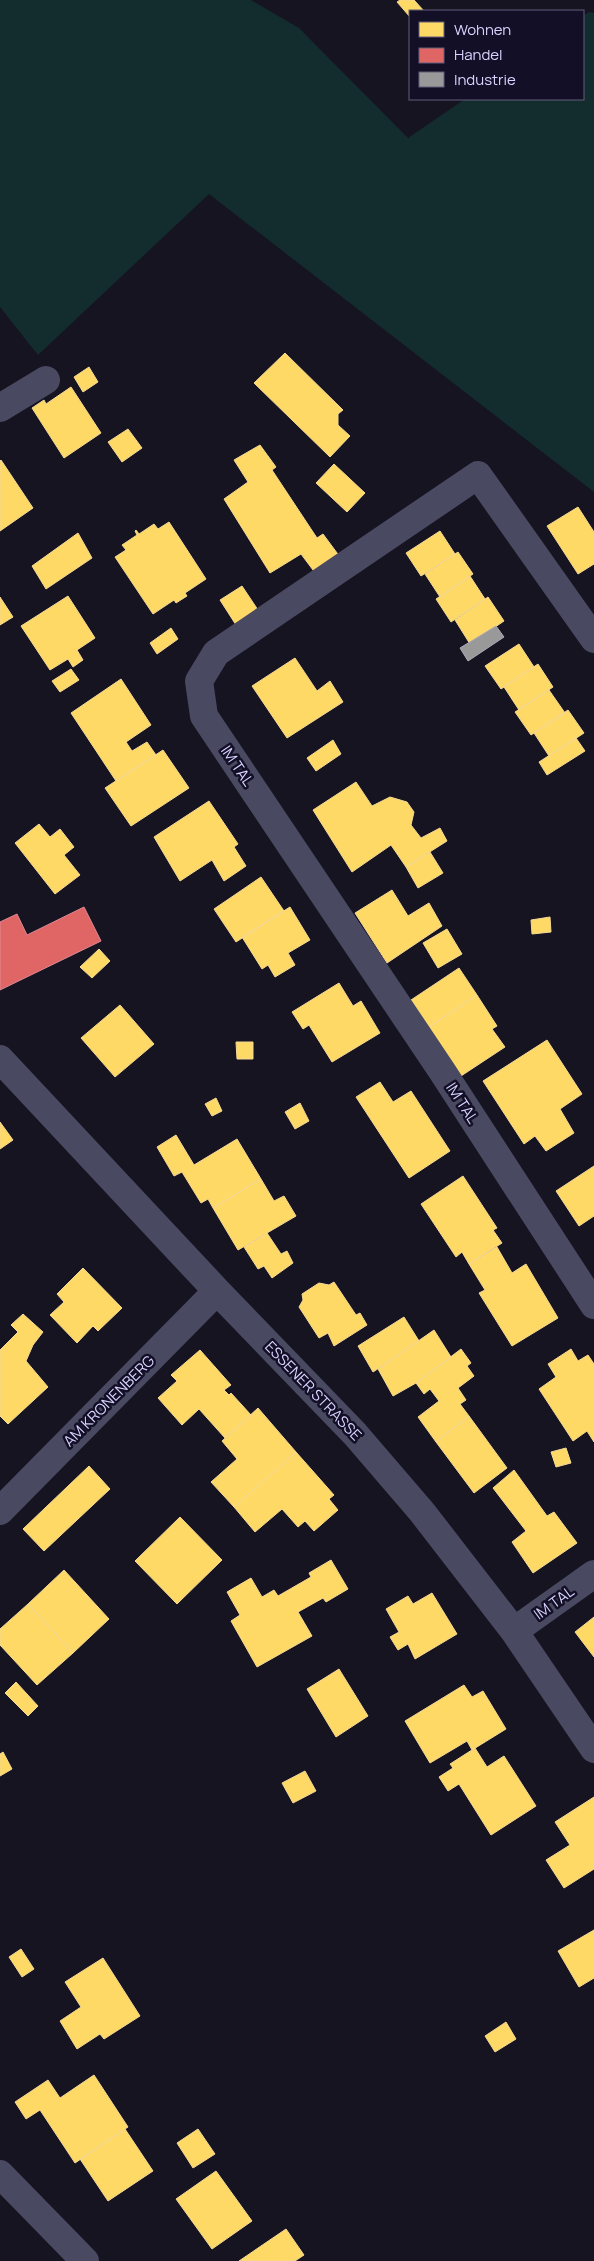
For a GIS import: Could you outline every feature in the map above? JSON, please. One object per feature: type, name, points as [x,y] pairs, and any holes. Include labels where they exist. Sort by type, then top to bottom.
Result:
[{"type":"street","points":[[0,408],[46,380]]},
{"type":"street","name":"IM TAL","points":[[594,639],[478,474],[216,653],[198,681],[204,716],[442,1072],[594,1305]]},
{"type":"street","name":"ESSENER STRASSE","points":[[0,1059],[217,1291],[355,1434],[404,1490],[514,1631],[594,1749]]},
{"type":"street","name":"AM KRONENBERG","points":[[0,1511],[217,1291]]},
{"type":"street","name":"IM TAL","points":[[514,1631],[594,1574]]},
{"type":"street","points":[[0,2174],[85,2261]]},
{"type":"green space","points":[[0,0],[251,0],[299,28],[408,138],[464,100],[584,100],[584,15],[589,12],[594,13],[594,492],[209,194],[38,355],[0,307]]},
{"type":"building: Wohnen","points":[[400,0],[414,0],[423,10],[409,10],[409,16],[397,2]]},
{"type":"building: Wohnen","points":[[285,353],[343,410],[338,414],[338,425],[350,436],[330,457],[254,383]]},
{"type":"building: Wohnen","points":[[89,367],[98,382],[83,392],[74,377]]},
{"type":"building: Wohnen","points":[[71,387],[101,433],[64,458],[32,408],[44,400],[46,404]]},
{"type":"building: Wohnen","points":[[128,429],[142,448],[122,462],[108,442]]},
{"type":"building: Wohnen","points":[[260,445],[276,467],[272,470],[317,538],[323,534],[340,557],[316,574],[301,554],[270,573],[224,499],[248,482],[234,460]]},
{"type":"building: Wohnen","points":[[0,461],[33,508],[0,531]]},
{"type":"building: Wohnen","points":[[334,464],[365,493],[347,512],[316,483]]},
{"type":"building: Wohnen","points":[[578,507],[594,532],[594,564],[578,574],[547,526]]},
{"type":"building: Wohnen","points":[[169,522],[206,579],[185,593],[187,596],[176,603],[174,600],[153,614],[115,557],[126,550],[122,545],[137,535],[136,530],[139,534],[154,524],[158,529]]},
{"type":"building: Wohnen","points":[[440,531],[455,554],[421,576],[406,553]]},
{"type":"building: Wohnen","points":[[78,533],[92,558],[46,589],[32,566]]},
{"type":"building: Wohnen","points":[[458,552],[473,574],[440,597],[425,574]]},
{"type":"building: Wohnen","points":[[470,576],[485,599],[451,622],[436,599]]},
{"type":"building: Wohnen","points":[[242,586],[258,610],[236,625],[220,600]]},
{"type":"building: Wohnen","points":[[68,596],[95,638],[77,650],[83,660],[73,667],[68,659],[50,670],[21,626]]},
{"type":"building: Wohnen","points":[[0,597],[13,617],[0,625]]},
{"type":"building: Wohnen","points":[[488,597],[504,621],[470,644],[455,620]]},
{"type":"building: Wohnen","points":[[171,628],[178,639],[157,654],[150,643]]},
{"type":"building: Wohnen","points":[[519,644],[534,667],[501,689],[485,666]]},
{"type":"building: Wohnen","points":[[295,658],[317,691],[330,681],[343,702],[287,738],[252,686]]},
{"type":"building: Wohnen","points":[[538,664],[553,687],[519,710],[504,687]]},
{"type":"building: Wohnen","points":[[71,669],[79,680],[60,692],[52,681]]},
{"type":"building: Wohnen","points":[[121,679],[151,725],[126,742],[132,751],[147,742],[156,755],[116,781],[71,713]]},
{"type":"building: Wohnen","points":[[549,690],[565,713],[531,735],[515,712]]},
{"type":"building: Wohnen","points":[[568,710],[584,733],[549,756],[534,733]]},
{"type":"building: Wohnen","points":[[576,738],[585,751],[547,775],[539,762]]},
{"type":"building: Wohnen","points":[[333,740],[341,754],[316,771],[307,758]]},
{"type":"building: Wohnen","points":[[163,750],[189,788],[131,826],[105,788]]},
{"type":"building: Wohnen","points":[[356,782],[372,806],[390,797],[407,802],[414,812],[411,825],[421,838],[440,828],[447,841],[406,867],[391,845],[352,872],[313,810]]},
{"type":"building: Wohnen","points":[[209,801],[238,844],[234,847],[246,866],[224,881],[212,860],[180,881],[154,837]]},
{"type":"building: Wohnen","points":[[39,824],[50,837],[60,829],[74,847],[64,855],[80,875],[55,894],[15,843]]},
{"type":"building: Wohnen","points":[[430,852],[443,873],[418,888],[406,867]]},
{"type":"building: Wohnen","points":[[261,877],[284,911],[236,942],[214,909]]},
{"type":"building: Wohnen","points":[[392,890],[408,916],[429,903],[442,926],[387,963],[355,913]]},
{"type":"building: Wohnen","points":[[290,907],[310,940],[288,953],[295,965],[275,977],[268,965],[262,969],[242,937]]},
{"type":"building: Wohnen","points":[[550,917],[551,932],[532,934],[531,920]]},
{"type":"building: Wohnen","points":[[447,929],[462,954],[438,968],[423,943]]},
{"type":"building: Wohnen","points":[[99,949],[110,961],[92,978],[80,967]]},
{"type":"building: Wohnen","points":[[459,968],[477,995],[429,1027],[411,1000]]},
{"type":"building: Wohnen","points":[[339,983],[353,1006],[361,1001],[380,1033],[332,1062],[309,1025],[303,1029],[292,1012]]},
{"type":"building: Wohnen","points":[[477,995],[497,1026],[492,1029],[505,1047],[461,1076],[429,1027]]},
{"type":"building: Wohnen","points":[[120,1005],[154,1044],[115,1077],[81,1038]]},
{"type":"building: Wohnen","points":[[547,1040],[582,1094],[560,1109],[574,1133],[546,1151],[535,1136],[524,1144],[483,1081]]},
{"type":"building: Wohnen","points":[[236,1042],[253,1042],[253,1059],[237,1059]]},
{"type":"building: Wohnen","points":[[380,1082],[393,1102],[411,1091],[450,1151],[409,1178],[356,1097]]},
{"type":"building: Wohnen","points":[[216,1098],[222,1111],[212,1116],[205,1104]]},
{"type":"building: Wohnen","points":[[300,1103],[309,1121],[295,1129],[285,1112]]},
{"type":"building: Wohnen","points":[[0,1122],[13,1140],[0,1149]]},
{"type":"building: Wohnen","points":[[176,1135],[194,1165],[237,1139],[261,1179],[213,1208],[208,1199],[201,1203],[182,1172],[174,1176],[157,1147]]},
{"type":"building: Wohnen","points":[[594,1166],[594,1216],[579,1226],[556,1191]]},
{"type":"building: Wohnen","points":[[463,1176],[497,1228],[493,1230],[502,1243],[469,1264],[462,1252],[456,1257],[421,1204]]},
{"type":"building: Wohnen","points":[[261,1179],[274,1201],[284,1196],[296,1216],[238,1250],[213,1208]]},
{"type":"building: Wohnen","points":[[267,1233],[281,1254],[287,1251],[293,1263],[272,1278],[264,1266],[258,1269],[244,1247]]},
{"type":"building: Wohnen","points":[[497,1247],[512,1273],[526,1264],[558,1318],[512,1346],[479,1293],[485,1290],[469,1264]]},
{"type":"building: Wohnen","points":[[83,1268],[122,1308],[98,1331],[93,1326],[77,1343],[50,1315],[64,1302],[57,1294]]},
{"type":"building: Wohnen","points":[[334,1282],[356,1315],[360,1313],[367,1325],[334,1346],[328,1333],[319,1338],[299,1307],[303,1300],[302,1294],[319,1283],[329,1285]]},
{"type":"building: Wohnen","points":[[23,1314],[43,1332],[33,1345],[26,1361],[48,1387],[8,1424],[0,1416],[0,1350],[18,1332],[11,1325]]},
{"type":"building: Wohnen","points":[[404,1317],[419,1341],[373,1372],[358,1346]]},
{"type":"building: Wohnen","points":[[434,1330],[451,1357],[416,1383],[393,1396],[378,1369]]},
{"type":"building: Wohnen","points":[[461,1349],[471,1363],[467,1366],[474,1376],[458,1388],[466,1400],[460,1404],[469,1416],[436,1442],[418,1417],[439,1401],[430,1389],[424,1394],[416,1383]]},
{"type":"building: Wohnen","points":[[571,1349],[578,1361],[588,1355],[594,1364],[594,1442],[587,1431],[573,1441],[539,1389],[556,1377],[548,1364]]},
{"type":"building: Wohnen","points":[[200,1350],[231,1385],[224,1390],[229,1395],[231,1393],[251,1415],[225,1438],[199,1409],[182,1425],[158,1398],[177,1381],[171,1375]]},
{"type":"building: Wohnen","points":[[258,1408],[296,1452],[234,1507],[211,1482],[237,1459],[222,1441]]},
{"type":"building: Wohnen","points":[[469,1416],[507,1468],[474,1493],[436,1442]]},
{"type":"building: Wohnen","points":[[566,1448],[571,1463],[556,1467],[551,1452]]},
{"type":"building: Wohnen","points":[[296,1452],[334,1495],[329,1499],[338,1510],[314,1531],[305,1521],[298,1527],[282,1509],[255,1532],[234,1507]]},
{"type":"building: Wohnen","points":[[89,1466],[110,1489],[44,1551],[23,1529]]},
{"type":"building: Wohnen","points":[[514,1470],[547,1516],[554,1512],[577,1543],[533,1573],[512,1542],[526,1531],[493,1488]]},
{"type":"building: Wohnen","points":[[180,1517],[222,1560],[177,1604],[135,1561]]},
{"type":"building: Wohnen","points":[[331,1560],[348,1589],[326,1602],[323,1598],[298,1612],[312,1636],[257,1667],[231,1621],[240,1615],[227,1592],[251,1578],[262,1597],[274,1590],[278,1596],[311,1577],[309,1573]]},
{"type":"building: Wohnen","points":[[64,1570],[109,1619],[73,1653],[28,1604]]},
{"type":"building: Wohnen","points":[[432,1593],[457,1634],[415,1659],[408,1644],[398,1650],[390,1637],[399,1632],[386,1609],[408,1596],[413,1604]]},
{"type":"building: Wohnen","points":[[28,1604],[73,1653],[37,1685],[0,1645],[0,1629]]},
{"type":"building: Wohnen","points":[[594,1617],[594,1657],[575,1632]]},
{"type":"building: Wohnen","points":[[339,1669],[368,1716],[336,1737],[307,1689]]},
{"type":"building: Wohnen","points":[[16,1682],[38,1706],[28,1716],[5,1693]]},
{"type":"building: Wohnen","points":[[464,1685],[472,1697],[483,1691],[506,1729],[472,1750],[467,1741],[430,1763],[405,1721]]},
{"type":"building: Wohnen","points":[[475,1748],[487,1767],[504,1756],[536,1806],[491,1835],[459,1784],[448,1791],[439,1777],[453,1768],[450,1764]]},
{"type":"building: Wohnen","points":[[3,1752],[12,1769],[0,1776],[0,1754]]},
{"type":"building: Wohnen","points":[[305,1771],[316,1791],[293,1803],[282,1783]]},
{"type":"building: Wohnen","points":[[594,1797],[594,1869],[564,1888],[546,1860],[570,1845],[555,1822]]},
{"type":"building: Wohnen","points":[[594,1930],[594,1978],[579,1987],[558,1951]]},
{"type":"building: Wohnen","points":[[21,1949],[34,1969],[22,1977],[9,1957]]},
{"type":"building: Wohnen","points":[[103,1958],[140,2016],[104,2039],[100,2034],[77,2049],[60,2021],[81,2007],[65,1982]]},
{"type":"building: Wohnen","points":[[506,2022],[516,2039],[495,2052],[485,2036]]},
{"type":"building: Wohnen","points":[[94,2075],[128,2127],[75,2163],[40,2110],[26,2119],[15,2102],[48,2080],[60,2098]]},
{"type":"building: Wohnen","points":[[125,2129],[153,2171],[108,2201],[80,2159]]},
{"type":"building: Wohnen","points":[[198,2129],[215,2154],[193,2168],[177,2143]]},
{"type":"building: Wohnen","points":[[216,2171],[252,2221],[212,2249],[176,2199]]},
{"type":"building: Wohnen","points":[[286,2229],[304,2255],[295,2261],[239,2261]]},
{"type":"building: Handel","points":[[84,907],[101,941],[0,990],[0,922],[17,914],[27,935]]},
{"type":"building: Industrie","points":[[496,626],[504,637],[468,661],[460,648]]}]
